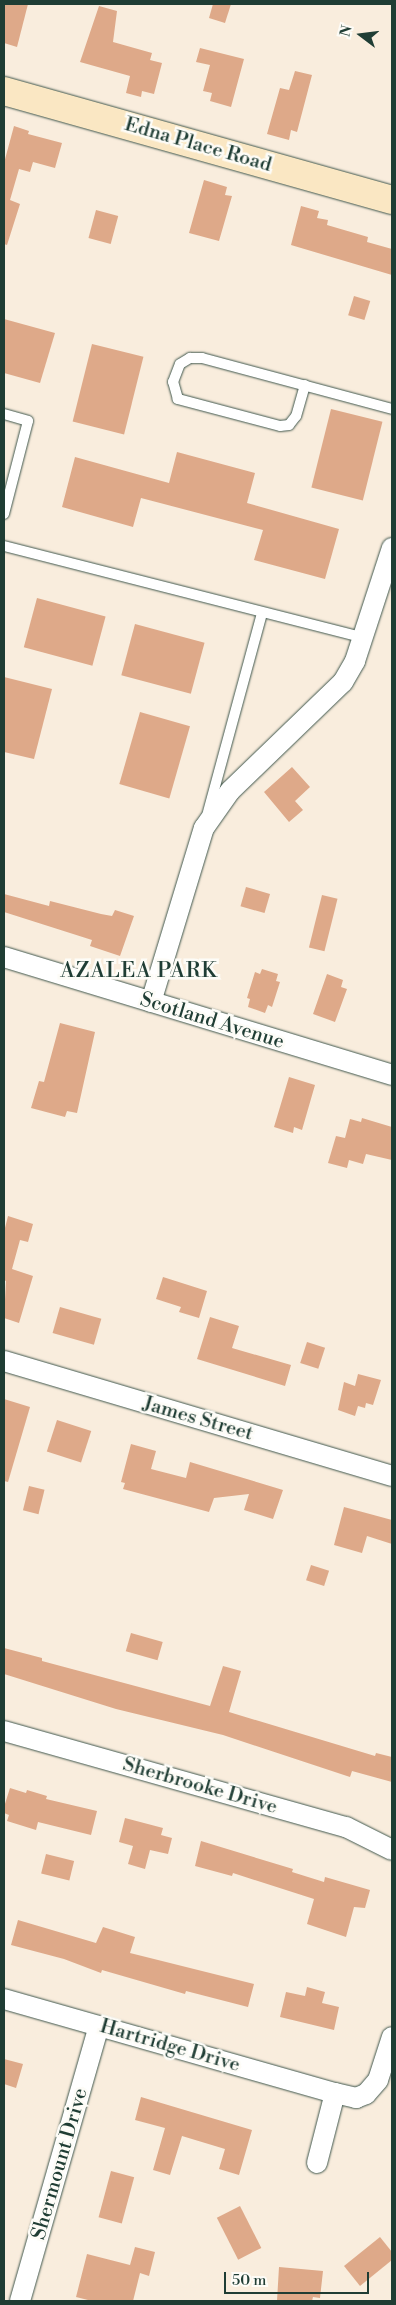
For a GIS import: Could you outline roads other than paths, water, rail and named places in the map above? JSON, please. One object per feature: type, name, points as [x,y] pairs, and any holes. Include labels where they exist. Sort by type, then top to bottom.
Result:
[{"type":"street","name":"Edna Place Road","points":[[4,92],[392,200]]},
{"type":"street","points":[[151,1002],[204,828],[230,791],[337,690],[355,661],[392,548]]},
{"type":"street","name":"Scotland Avenue","points":[[4,957],[392,1075]]},
{"type":"street","name":"James Street","points":[[4,1361],[392,1476]]},
{"type":"street","name":"Sherbrooke Drive","points":[[4,1731],[346,1828],[392,1850]]},
{"type":"street","name":"Hartridge Drive","points":[[4,1999],[356,2098],[366,2094],[378,2080],[392,2037]]},
{"type":"street","name":"Shermount Drive","points":[[20,2301],[99,2026]]},
{"type":"street","points":[[317,2163],[335,2093]]},
{"type":"lane","points":[[305,386],[296,416],[289,425],[280,426],[178,399],[173,382],[180,364],[190,358],[202,358],[392,409]]},
{"type":"lane","points":[[4,414],[28,421],[4,514]]},
{"type":"lane","points":[[4,546],[362,637]]},
{"type":"lane","points":[[204,828],[262,612]]},
{"type":"district","name":"AZALEA PARK","points":[[139,971]]}]
